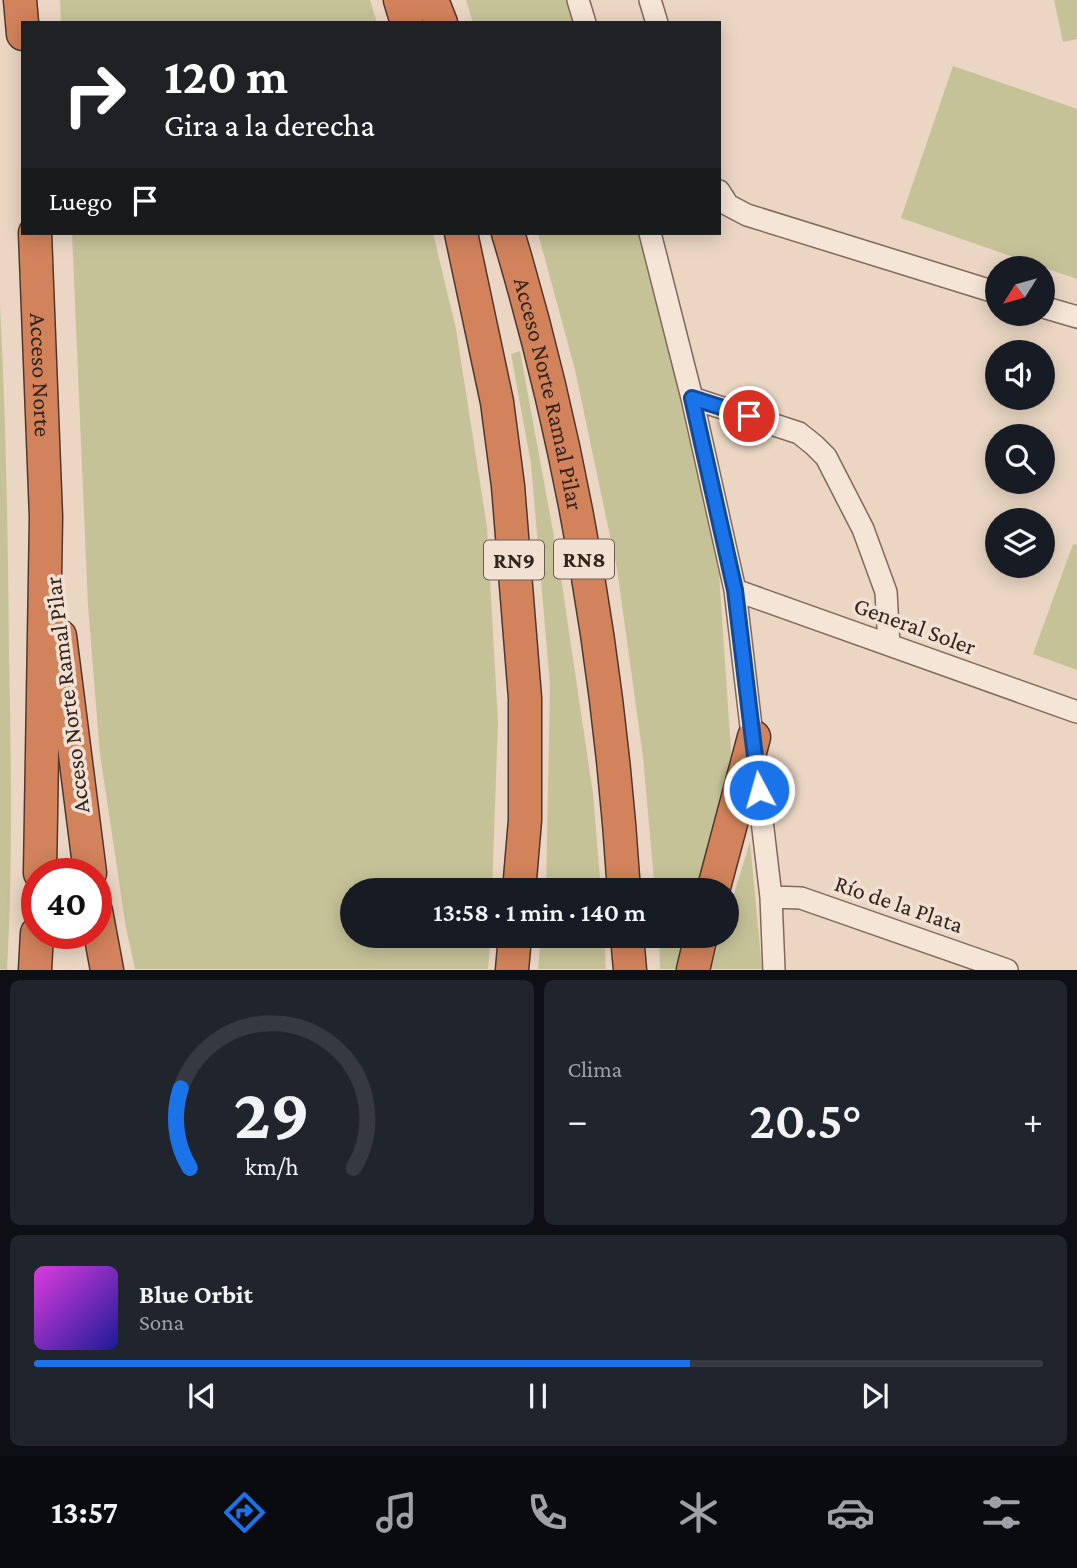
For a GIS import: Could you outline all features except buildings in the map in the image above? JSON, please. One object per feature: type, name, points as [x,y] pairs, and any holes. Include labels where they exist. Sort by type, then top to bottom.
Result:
[{"type":"highway","points":[[20,0],[22,21]]},
{"type":"highway","points":[[400,0],[406,21]]},
{"type":"highway","points":[[432,0],[440,21]]},
{"type":"highway","name":"Acceso Norte","points":[[35,235],[46,517]]},
{"type":"highway","name":"RN9","points":[[461,235],[497,402],[509,499],[525,698],[525,820],[520,878]]},
{"type":"highway","name":"Acceso Norte Ramal Pilar","points":[[509,235],[556,415],[582,545],[605,688],[620,821],[623,878]]},
{"type":"highway","points":[[40,858],[46,517]]},
{"type":"highway","name":"Acceso Norte Ramal Pilar","points":[[46,517],[88,858]]},
{"type":"highway","points":[[716,878],[754,737]]},
{"type":"highway","points":[[512,970],[514,948]]},
{"type":"highway","points":[[628,948],[629,970]]},
{"type":"highway","points":[[693,970],[698,948]]},
{"type":"highway","points":[[35,970],[36,949]]},
{"type":"highway","points":[[103,949],[107,970]]},
{"type":"street","points":[[578,0],[584,21]]},
{"type":"street","points":[[650,0],[656,21]]},
{"type":"street","points":[[721,194],[728,205],[747,215],[985,289]]},
{"type":"street","points":[[651,235],[692,398],[735,590],[771,897],[774,970]]},
{"type":"street","points":[[1055,311],[1077,317]]},
{"type":"street","points":[[692,398],[799,433],[826,457],[863,529],[886,592],[889,645]]},
{"type":"street","name":"General Soler","points":[[735,590],[1077,712]]},
{"type":"street","name":"Río de la Plata","points":[[771,897],[801,898],[1007,970]]},
{"type":"shaded area","points":[[60,0],[370,0],[376,21],[61,21]]},
{"type":"shaded area","points":[[466,0],[567,0],[573,21],[472,21]]},
{"type":"shaded area","points":[[1054,0],[1077,0],[1077,39],[1063,42]]},
{"type":"shaded area","points":[[953,66],[1077,109],[1077,279],[1055,271],[1055,256],[1011,256],[901,218]]},
{"type":"shaded area","points":[[72,235],[433,235],[456,329],[487,527],[498,722],[492,878],[340,878],[340,948],[490,948],[488,969],[135,969],[126,928],[100,754],[88,606]]},
{"type":"shaded area","points":[[539,235],[642,235],[716,529],[731,751],[729,800],[709,878],[654,878],[643,757],[617,569],[575,370]]},
{"type":"shaded area","points":[[0,305],[11,770],[7,970],[0,969]]},
{"type":"shaded area","points":[[520,351],[559,564],[593,794],[600,878],[546,878],[550,685],[531,464],[511,354]]},
{"type":"shaded area","points":[[1073,544],[1077,545],[1077,670],[1033,654]]},
{"type":"shaded area","points":[[750,842],[762,969],[711,969],[717,948],[739,948],[739,878]]},
{"type":"shaded area","points":[[540,948],[605,948],[606,969],[538,969]]},
{"type":"shaded area","points":[[659,948],[691,948],[685,969],[660,969]]},
{"type":"route","points":[[749,416],[692,398],[735,590],[759,790]]}]
